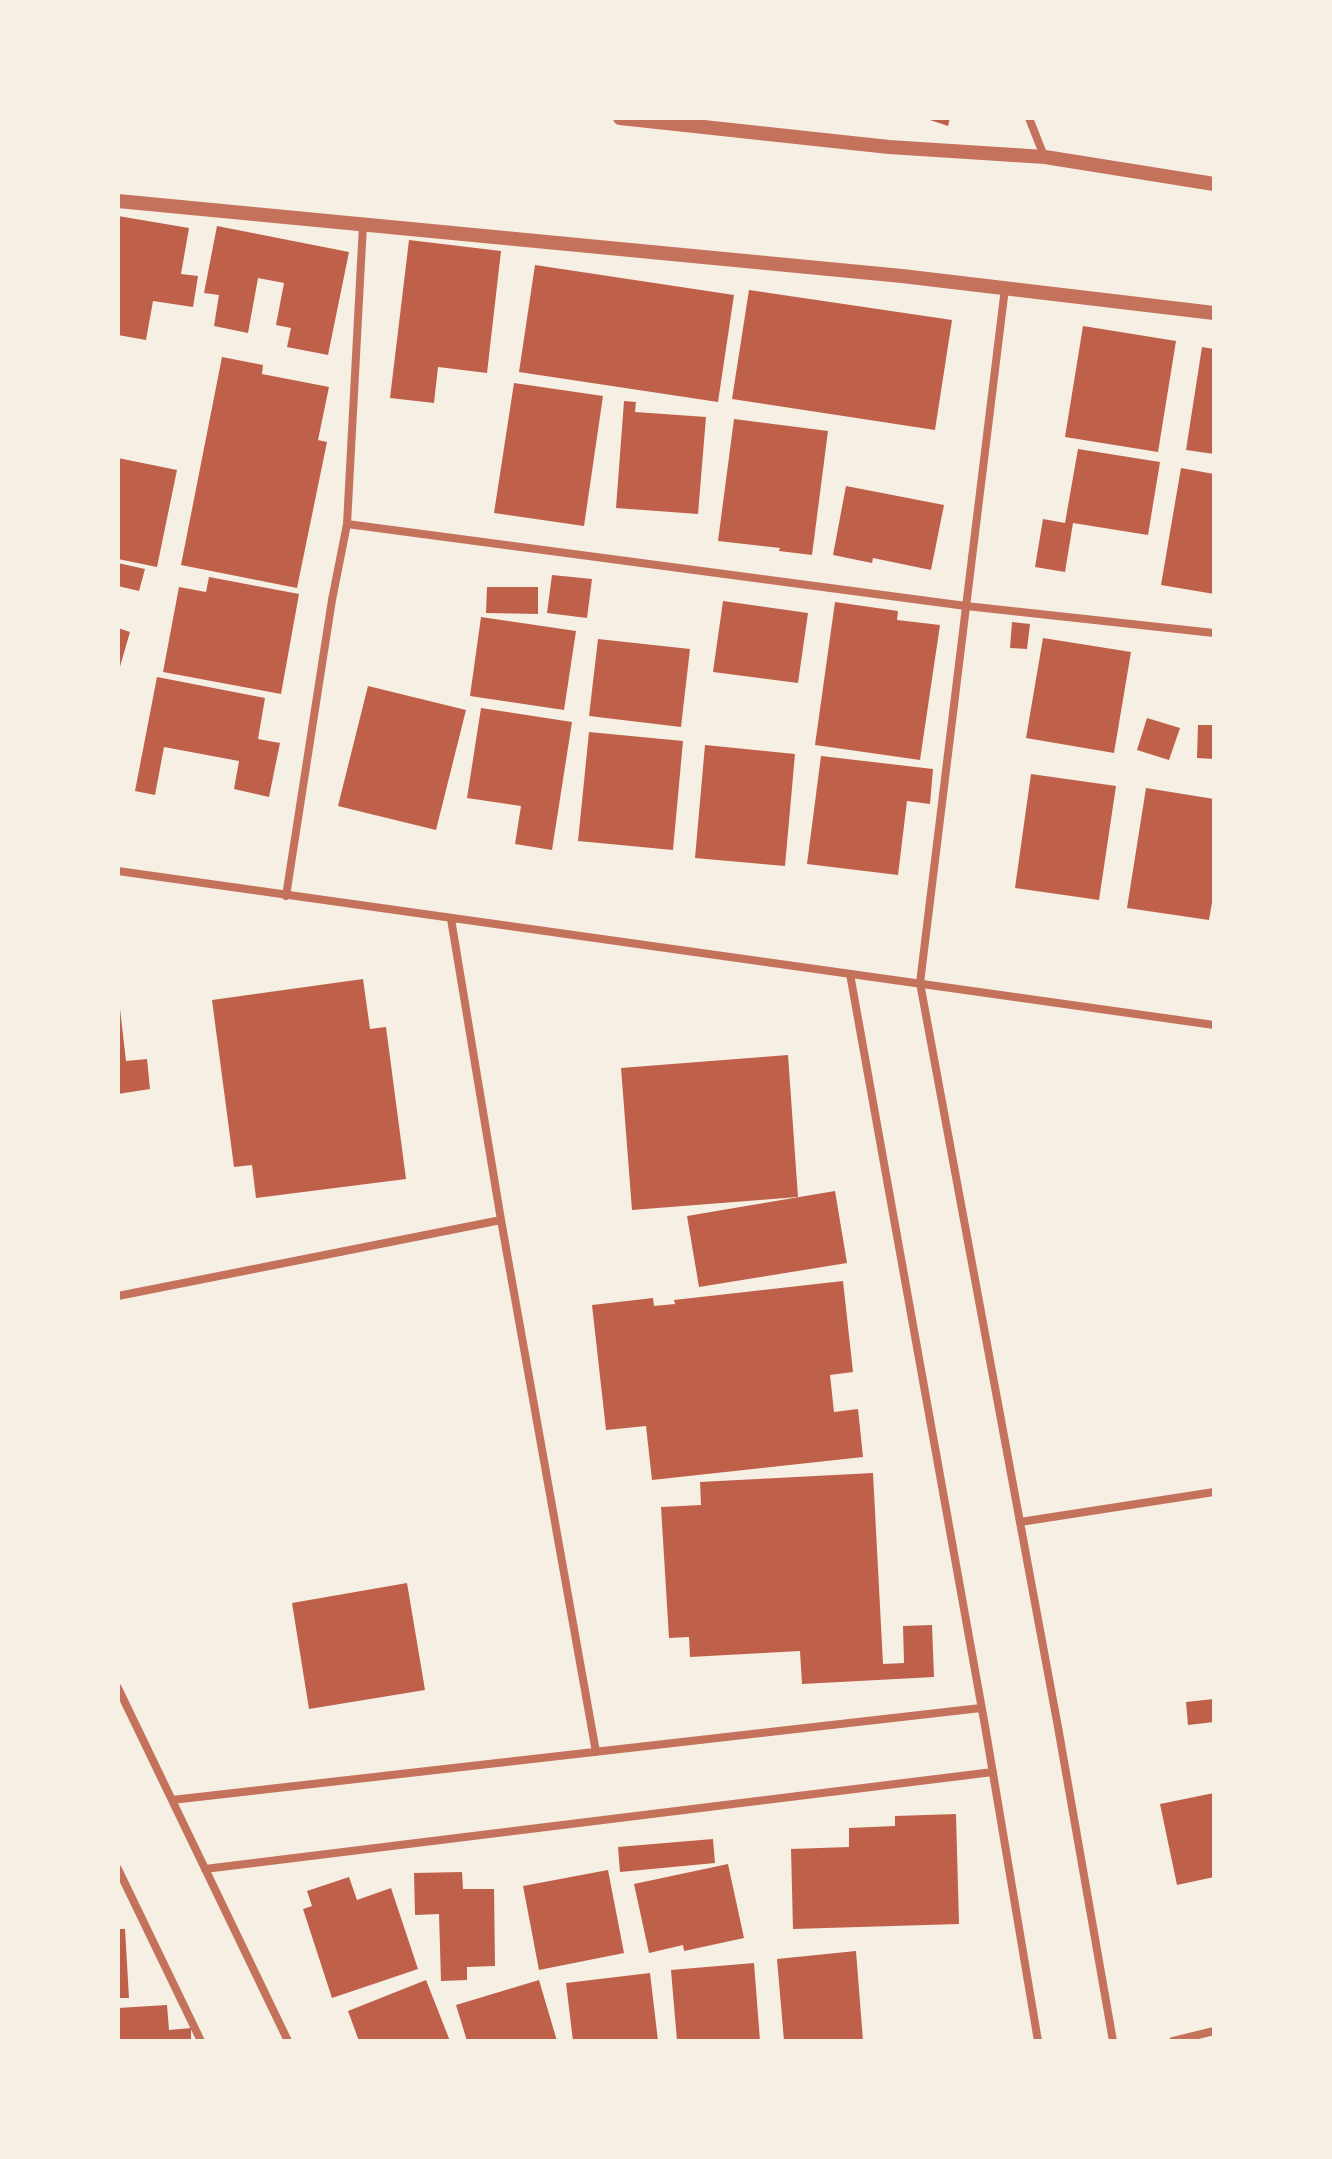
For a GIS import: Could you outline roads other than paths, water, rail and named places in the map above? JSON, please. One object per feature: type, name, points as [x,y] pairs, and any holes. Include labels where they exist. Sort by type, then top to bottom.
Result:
[{"type":"street","points":[[620,118],[889,147],[1045,157],[1214,184]]},
{"type":"street","points":[[1029,118],[1045,157]]},
{"type":"street","points":[[118,201],[886,274],[1214,313]]},
{"type":"street","points":[[286,896],[332,600],[347,524],[363,225]]},
{"type":"street","points":[[1005,288],[920,983],[1113,2041]]},
{"type":"street","points":[[347,524],[966,606],[1214,633]]},
{"type":"street","points":[[118,871],[1214,1025]]},
{"type":"street","points":[[451,919],[596,1752]]},
{"type":"street","points":[[850,974],[1038,2041]]},
{"type":"street","points":[[118,1296],[501,1220]]},
{"type":"street","points":[[1020,1522],[1214,1492]]},
{"type":"street","points":[[118,1688],[288,2041]]},
{"type":"street","points":[[172,1800],[981,1708]]},
{"type":"street","points":[[205,1869],[993,1772]]},
{"type":"street","points":[[119,1872],[201,2041]]},
{"type":"street","points":[[1173,2041],[1214,2031]]}]
